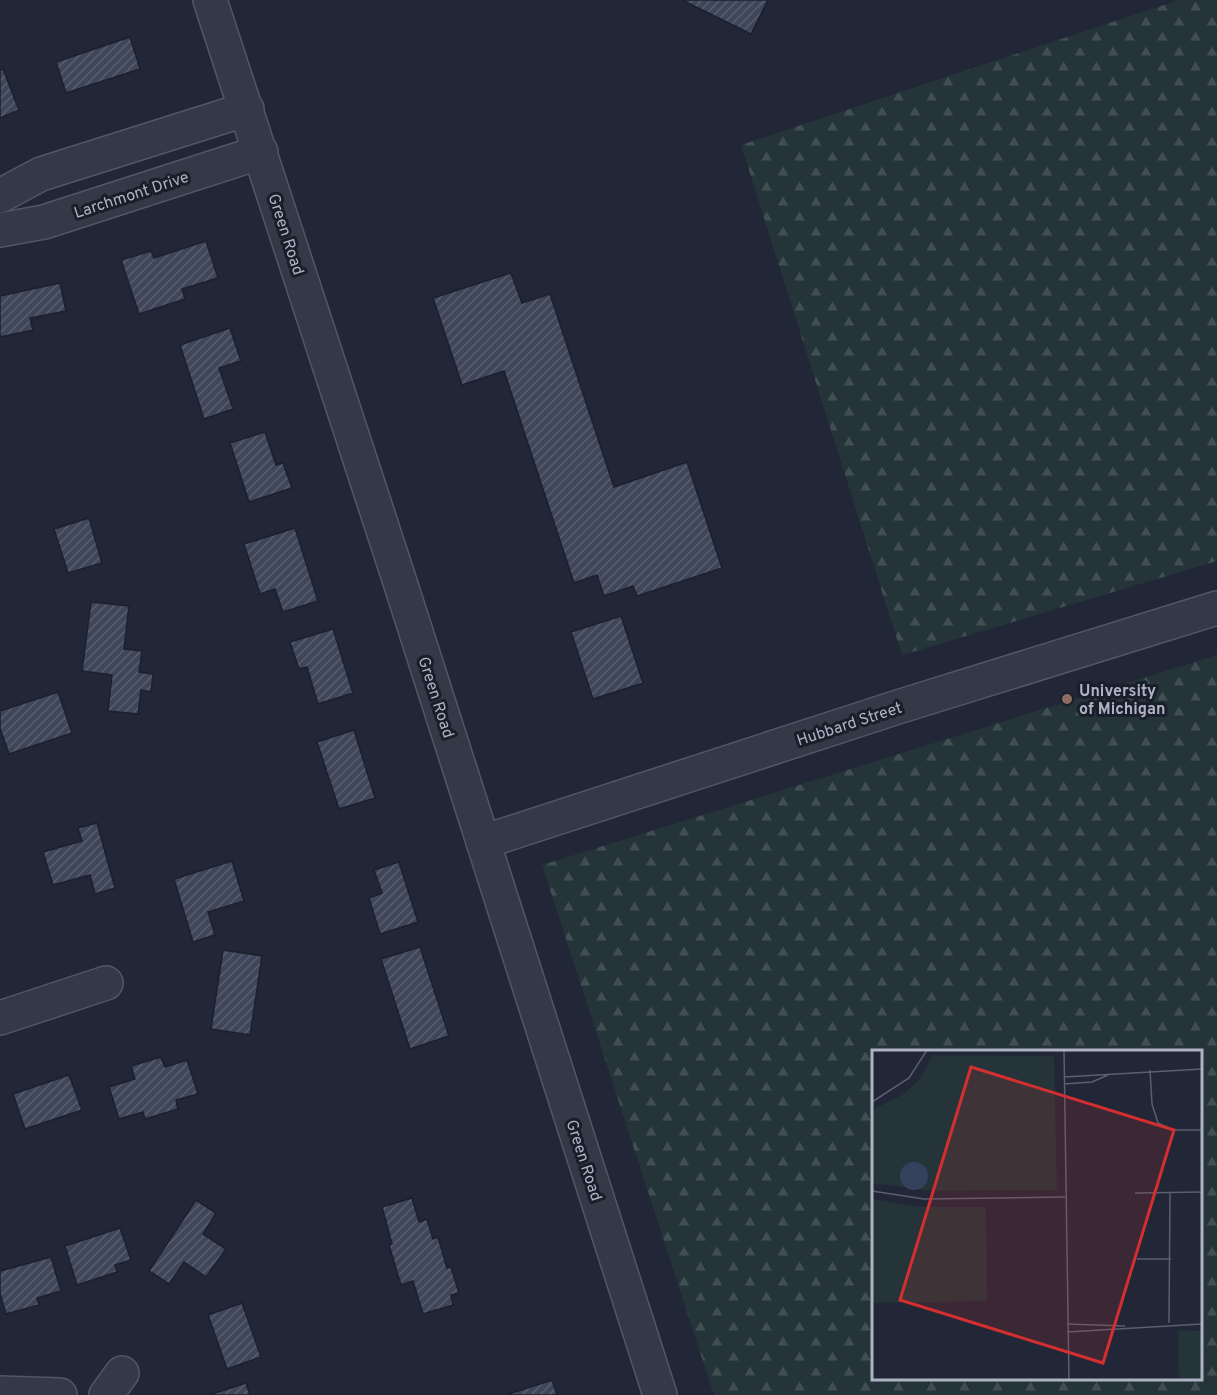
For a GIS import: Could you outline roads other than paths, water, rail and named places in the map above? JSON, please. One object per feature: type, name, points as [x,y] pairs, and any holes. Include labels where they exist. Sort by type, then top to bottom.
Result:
[{"type":"street","name":"Green Road","points":[[210,0],[261,152],[660,1395]]},
{"type":"street","points":[[0,196],[40,174],[247,109]]},
{"type":"street","name":"Larchmont Drive","points":[[0,230],[44,222],[261,152]]},
{"type":"street","name":"Hubbard Street","points":[[483,842],[890,710],[1217,608]]},
{"type":"street","points":[[0,1018],[106,983]]},
{"type":"street","points":[[0,1393],[60,1395]]},
{"type":"place","name":"University of Michigan","points":[[1067,699]]}]
